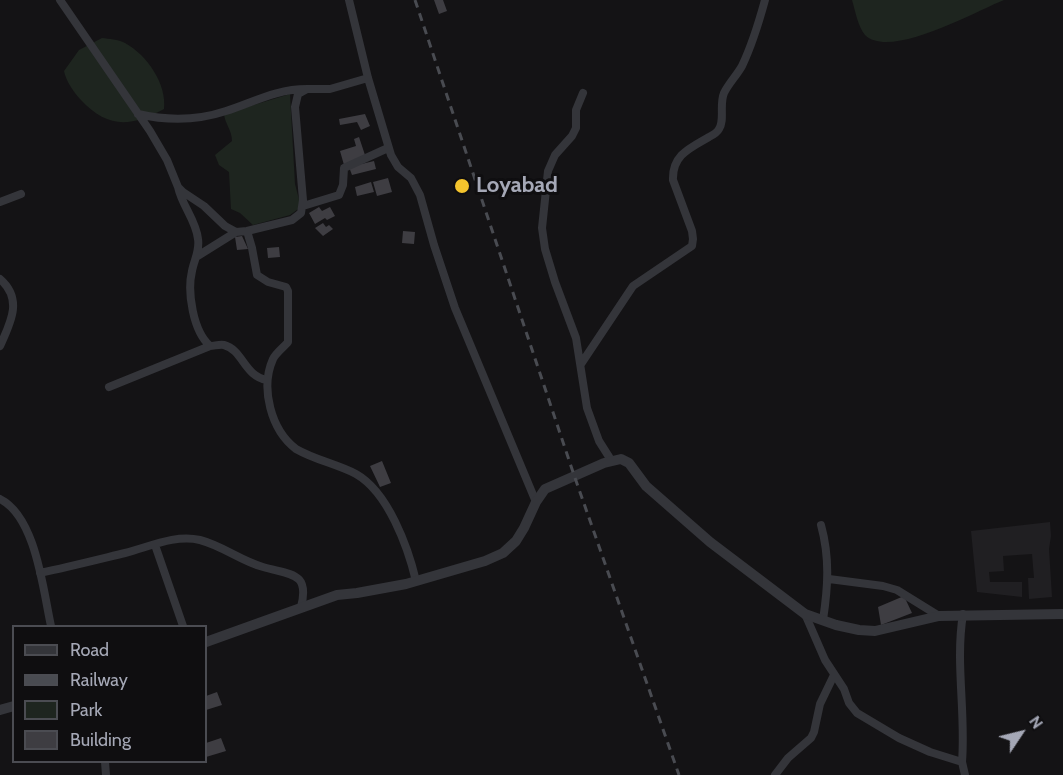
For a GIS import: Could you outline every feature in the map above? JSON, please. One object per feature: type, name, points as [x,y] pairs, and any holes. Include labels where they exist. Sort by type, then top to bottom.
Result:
[{"type":"street","points":[[60,0],[167,160],[184,206],[196,229],[199,248],[190,281],[190,300],[198,326],[206,343],[210,346]]},
{"type":"street","points":[[349,0],[388,148],[398,167],[411,178],[420,195],[455,308],[536,502]]},
{"type":"street","points":[[581,364],[633,285],[692,246],[692,231],[673,180],[675,162],[681,154],[718,132],[722,124],[720,106],[724,93],[741,66],[750,46],[765,0]]},
{"type":"street","points":[[138,114],[177,120],[201,118],[227,111],[273,93],[292,89],[330,89],[368,78]]},
{"type":"street","points":[[178,187],[204,206],[225,226],[236,231],[247,231],[292,220],[301,213],[303,206],[295,107],[298,94],[307,89]]},
{"type":"street","points":[[583,93],[576,110],[576,128],[555,156],[548,171],[542,228],[549,262],[576,338],[587,408],[599,441],[611,460]]},
{"type":"street","points":[[303,206],[339,195],[343,184],[344,168],[388,148]]},
{"type":"street","points":[[0,202],[21,194]]},
{"type":"street","points":[[196,257],[236,231]]},
{"type":"street","points":[[247,231],[257,275],[268,282],[286,287],[288,291],[288,342],[273,359],[267,380],[270,404],[279,429],[289,443],[303,453],[356,475],[372,488],[402,535],[411,582]]},
{"type":"street","points":[[0,279],[11,290],[14,300],[8,329],[0,346]]},
{"type":"street","points":[[109,387],[210,346],[224,344],[239,356],[252,374],[267,380]]},
{"type":"street","points":[[207,642],[337,595],[411,582],[485,561],[502,553],[520,535],[545,489],[611,460],[621,459],[629,463],[646,486],[710,542],[806,614],[823,621],[858,630],[875,631],[939,615],[1063,614]]},
{"type":"street","points":[[0,499],[14,509],[22,521],[40,573],[51,625]]},
{"type":"street","points":[[821,525],[829,579],[823,621]]},
{"type":"street","points":[[40,573],[180,538],[201,540],[254,564],[296,576],[304,586],[302,607]]},
{"type":"street","points":[[154,545],[182,625]]},
{"type":"street","points":[[829,579],[897,590],[939,615]]},
{"type":"street","points":[[806,614],[825,660],[844,689],[852,707],[870,723],[917,747],[962,762]]},
{"type":"street","points":[[963,614],[960,643],[962,762],[965,775]]},
{"type":"street","points":[[775,775],[788,758],[811,738],[820,704],[834,675]]},
{"type":"shaded area","points":[[1050,522],[1052,597],[1029,599],[1028,578],[1034,578],[1032,554],[1003,556],[1004,571],[989,572],[990,582],[1022,582],[1022,597],[977,592],[971,531]]},
{"type":"green space","points":[[852,0],[1004,0],[933,31],[893,42],[877,41],[865,35]]},
{"type":"green space","points":[[102,38],[125,43],[148,63],[159,80],[164,109],[130,122],[120,122],[100,116],[80,99],[70,86],[64,71],[79,50]]},
{"type":"green space","points":[[290,94],[295,184],[301,207],[290,215],[253,225],[240,213],[231,209],[229,172],[219,165],[215,155],[232,141],[224,114]]},
{"type":"building","points":[[434,0],[443,0],[447,11],[439,14]]},
{"type":"building","points":[[365,114],[370,126],[361,130],[357,122],[340,125],[339,119]]},
{"type":"building","points":[[359,137],[366,158],[344,165],[340,151],[356,146],[354,139]]},
{"type":"building","points":[[374,161],[376,169],[352,175],[349,167]]},
{"type":"building","points":[[388,178],[392,192],[377,196],[373,182]]},
{"type":"building","points":[[371,182],[374,192],[357,196],[355,187]]},
{"type":"building","points":[[319,207],[322,211],[330,207],[335,216],[327,220],[325,218],[315,224],[309,213]]},
{"type":"building","points":[[323,223],[326,227],[329,225],[333,229],[323,236],[315,228]]},
{"type":"building","points":[[403,231],[415,232],[414,244],[402,243]]},
{"type":"building","points":[[242,236],[248,249],[237,250],[235,237]]},
{"type":"building","points":[[279,247],[280,257],[268,258],[267,248]]},
{"type":"building","points":[[382,461],[391,483],[380,487],[370,466]]},
{"type":"building","points":[[904,596],[912,613],[881,625],[878,607]]},
{"type":"building","points":[[217,692],[222,705],[207,710],[207,696]]},
{"type":"building","points":[[221,738],[226,751],[207,757],[207,743]]},
{"type":"railway","points":[[415,0],[574,475],[679,775]]},
{"type":"place","name":"Loyabad","points":[[462,186]]}]
